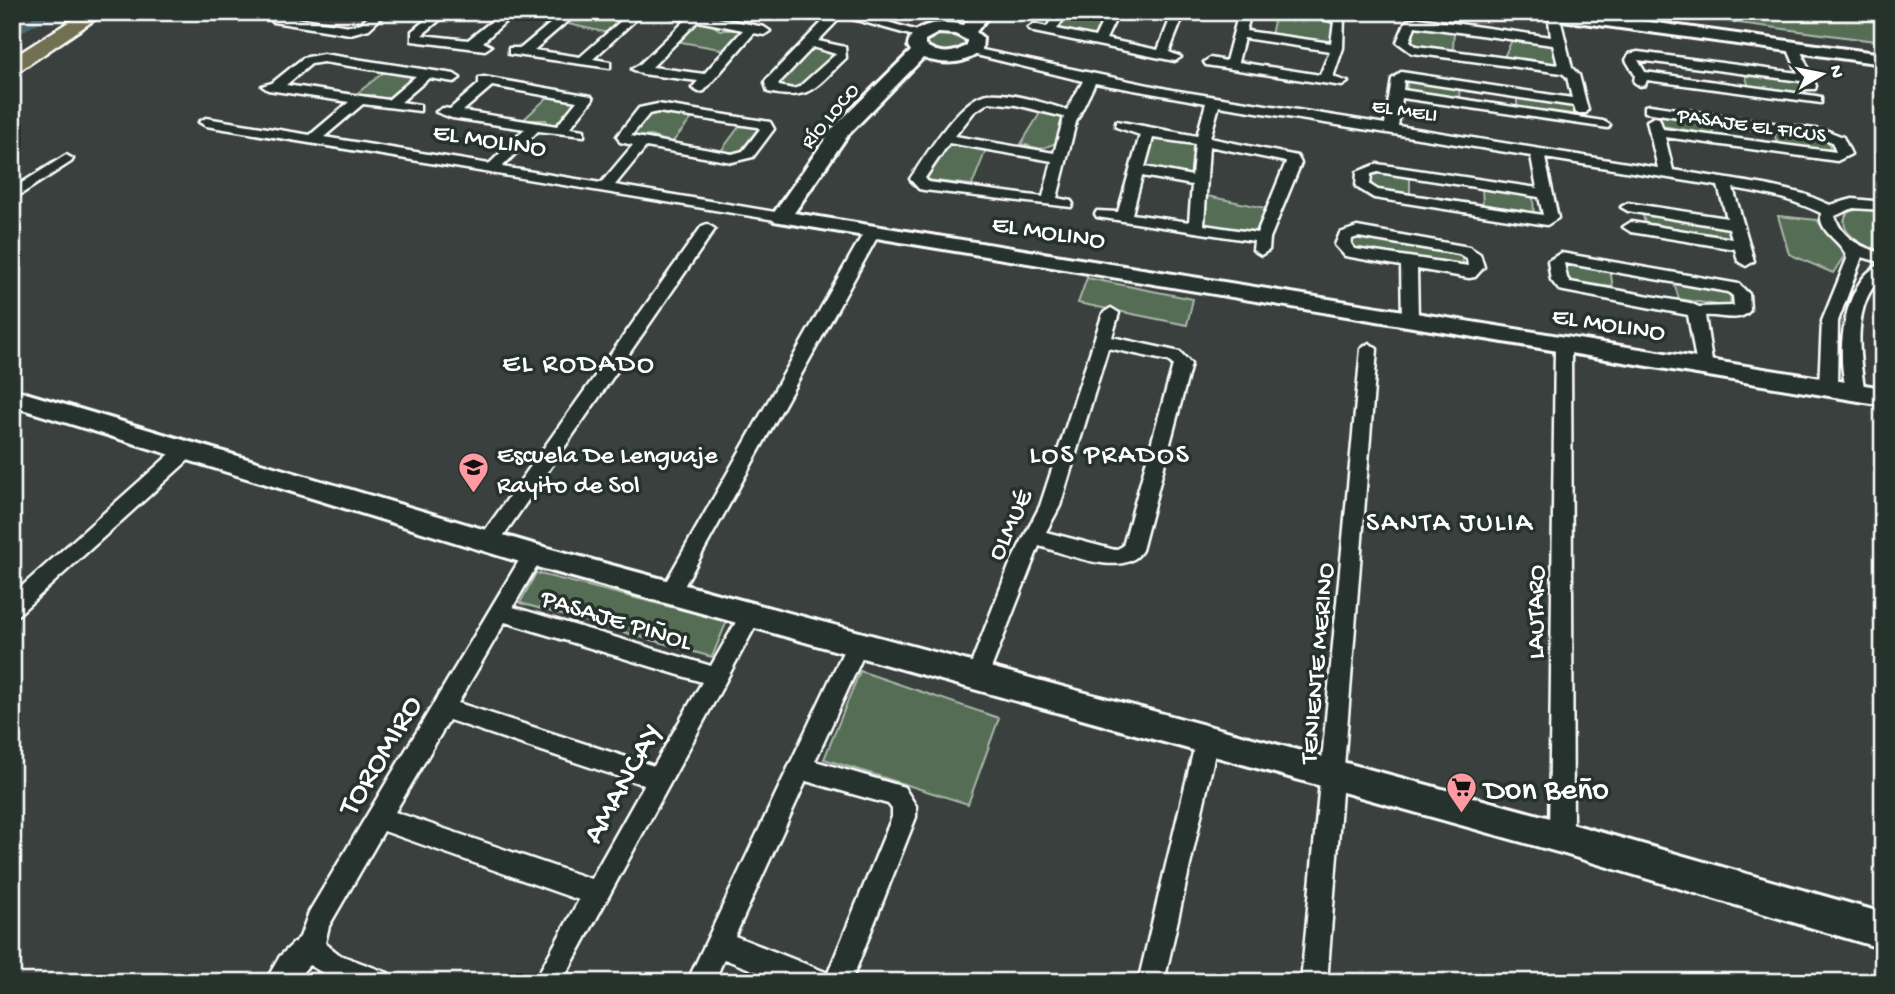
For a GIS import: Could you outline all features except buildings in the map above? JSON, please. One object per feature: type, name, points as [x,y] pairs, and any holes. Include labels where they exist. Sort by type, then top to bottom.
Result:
[{"type":"main road","points":[[12,67],[97,12]]},
{"type":"main road","points":[[946,27],[958,22],[967,12]]},
{"type":"main road","name":"RÍO LOCO","points":[[792,218],[860,133],[890,101],[927,47]]},
{"type":"main road","name":"EL MOLINO","points":[[792,218],[1828,388]]},
{"type":"main road","points":[[12,397],[533,555],[1560,837],[1883,932]]},
{"type":"street","points":[[277,13],[274,17],[277,19],[350,30],[365,26],[381,12]]},
{"type":"street","points":[[443,12],[416,34],[416,38],[485,47]]},
{"type":"street","points":[[469,44],[476,42],[510,12]]},
{"type":"street","points":[[572,12],[518,52],[606,65]]},
{"type":"street","points":[[582,62],[638,12]]},
{"type":"street","points":[[723,23],[736,12]]},
{"type":"street","points":[[808,42],[841,50],[842,55],[804,89],[793,93],[773,89],[771,83],[808,42],[840,12],[927,47],[957,57],[972,50],[977,41],[967,32],[946,27],[927,47]]},
{"type":"street","points":[[967,32],[984,12]]},
{"type":"street","points":[[1050,31],[1062,12]]},
{"type":"street","points":[[1098,42],[1113,12]]},
{"type":"street","points":[[1034,28],[1169,56],[1179,12]]},
{"type":"street","points":[[1231,65],[1245,12]]},
{"type":"street","points":[[1309,12],[1339,18],[1337,48],[1326,78],[1322,79]]},
{"type":"street","points":[[674,13],[764,31]]},
{"type":"street","points":[[1566,69],[1568,67],[1546,13],[1883,59]]},
{"type":"street","points":[[695,18],[640,70],[703,83],[751,29]]},
{"type":"street","points":[[1558,43],[1417,22],[1410,24],[1404,42],[1412,49],[1566,69],[1573,75],[1578,103],[1581,106],[1582,118],[1577,121]]},
{"type":"street","points":[[1239,34],[1337,48]]},
{"type":"street","points":[[1793,47],[1807,78],[1816,100],[1641,78],[1632,60],[1633,57],[1807,78]]},
{"type":"street","name":"EL MELI","points":[[972,50],[1091,79],[1724,181],[1787,193],[1830,211]]},
{"type":"street","points":[[415,108],[271,86],[315,58],[454,79]]},
{"type":"street","points":[[1210,62],[1342,82]]},
{"type":"street","points":[[390,105],[425,75]]},
{"type":"street","points":[[1391,128],[1398,79],[1406,76],[1578,103]]},
{"type":"street","points":[[1049,202],[1071,114],[1091,79]]},
{"type":"street","points":[[561,130],[586,99],[486,82],[448,113],[579,133]]},
{"type":"street","points":[[1396,93],[1603,125]]},
{"type":"street","points":[[1066,204],[924,186],[917,179],[946,138],[979,101],[986,98],[1071,114]]},
{"type":"street","points":[[313,140],[360,100]]},
{"type":"street","points":[[1196,227],[1202,142],[1214,100]]},
{"type":"street","name":"PASAJE EL FICUS","points":[[1649,103],[1828,135],[1838,139],[1844,154],[1837,157],[1657,132],[1649,103]]},
{"type":"street","points":[[658,108],[758,123],[765,125],[767,129],[748,154],[732,158],[641,144],[628,142],[624,136],[644,111],[658,108]]},
{"type":"street","name":"EL MOLINO","points":[[206,122],[792,218]]},
{"type":"street","points":[[1102,214],[1196,227],[1261,244],[1294,163],[1286,156],[1147,133],[1121,124]]},
{"type":"street","points":[[492,169],[534,127]]},
{"type":"street","points":[[1657,132],[1666,173]]},
{"type":"street","points":[[1124,216],[1147,133]]},
{"type":"street","points":[[946,138],[1061,158]]},
{"type":"street","points":[[606,188],[641,144]]},
{"type":"street","points":[[1537,152],[1551,218],[1540,221],[1374,194],[1363,187],[1364,172],[1377,168],[1545,194]]},
{"type":"street","points":[[12,196],[66,159]]},
{"type":"street","points":[[1135,170],[1200,182]]},
{"type":"street","points":[[1724,181],[1746,261]]},
{"type":"street","points":[[1734,224],[1628,203],[1632,235],[1741,245]]},
{"type":"street","points":[[1883,206],[1851,204],[1830,211],[1827,215],[1831,228],[1853,248],[1883,257]]},
{"type":"street","points":[[488,542],[707,229]]},
{"type":"street","points":[[670,593],[872,232]]},
{"type":"street","points":[[1357,232],[1464,250],[1474,257],[1476,268],[1469,273],[1409,263],[1350,253],[1343,245],[1345,236],[1357,232]]},
{"type":"street","points":[[1828,388],[1830,321],[1843,282],[1855,259],[1853,248]]},
{"type":"street","points":[[1562,258],[1733,288],[1741,294],[1740,312],[1710,310],[1696,313],[1683,305],[1565,286],[1559,280],[1556,261],[1562,258]]},
{"type":"street","points":[[1409,263],[1410,320]]},
{"type":"street","points":[[1856,393],[1851,331],[1864,287],[1869,279],[1883,269]]},
{"type":"street","name":"OLMUÉ","points":[[977,677],[1012,583],[1050,506],[1111,313]]},
{"type":"street","points":[[1696,313],[1704,368]]},
{"type":"street","points":[[1034,537],[1115,558],[1125,556],[1132,550],[1182,364],[1174,356],[1103,341]]},
{"type":"street","name":"LAUTARO","points":[[1560,837],[1563,345]]},
{"type":"street","name":"TENIENTE MERINO","points":[[1314,982],[1369,349]]},
{"type":"street","name":"EL MOLINO","points":[[1828,388],[1883,397]]},
{"type":"street","points":[[12,608],[186,450]]},
{"type":"street","name":"TOROMIRO","points":[[278,982],[289,965],[311,945],[318,921],[533,555]]},
{"type":"street","name":"PASAJE PIÑOL","points":[[501,612],[716,677]]},
{"type":"street","name":"AMANCAY","points":[[547,982],[751,614]]},
{"type":"street","points":[[700,982],[858,643]]},
{"type":"street","points":[[444,708],[659,779]]},
{"type":"street","points":[[1151,982],[1207,740]]},
{"type":"street","points":[[800,768],[896,795],[904,806],[904,817],[838,982]]},
{"type":"street","points":[[379,818],[596,893]]},
{"type":"street","points":[[718,943],[819,982]]},
{"type":"street","points":[[311,945],[319,957],[331,964],[379,982]]},
{"type":"green space","points":[[581,12],[631,12],[608,33],[568,24]]},
{"type":"green space","points":[[1069,12],[1109,12],[1095,38],[1058,30]]},
{"type":"green space","points":[[1276,12],[1335,19],[1331,44],[1271,35]]},
{"type":"green space","points":[[1655,12],[1883,12],[1883,42]]},
{"type":"green space","points":[[694,21],[712,25],[720,30],[745,30],[725,50],[676,41]]},
{"type":"green space","points":[[1417,24],[1454,30],[1453,50],[1411,44]]},
{"type":"green space","points":[[944,31],[967,38],[968,45],[957,51],[946,52],[934,50],[924,44],[926,36]]},
{"type":"green space","points":[[1513,38],[1552,44],[1562,66],[1503,59]]},
{"type":"green space","points":[[817,49],[837,55],[796,89],[776,85],[803,51]]},
{"type":"green space","points":[[384,72],[417,77],[388,101],[375,99],[374,95],[355,95]]},
{"type":"green space","points":[[1745,74],[1801,80],[1807,96],[1749,87]]},
{"type":"green space","points":[[1407,79],[1460,86],[1459,98],[1407,90]]},
{"type":"green space","points":[[1517,94],[1572,102],[1574,114],[1517,107]]},
{"type":"green space","points":[[549,96],[580,100],[556,126],[549,125],[546,120],[523,120]]},
{"type":"green space","points":[[653,110],[693,117],[671,144],[660,143],[659,139],[651,136],[629,138]]},
{"type":"green space","points":[[1040,113],[1064,117],[1056,143],[1041,149],[1021,144]]},
{"type":"green space","points":[[1660,113],[1711,120],[1714,135],[1662,126]]},
{"type":"green space","points":[[741,124],[760,126],[739,153],[721,151]]},
{"type":"green space","points":[[1773,130],[1827,138],[1832,154],[1778,146]]},
{"type":"green space","points":[[1146,136],[1198,144],[1193,178],[1139,169]]},
{"type":"green space","points":[[949,143],[986,150],[972,185],[926,180]]},
{"type":"green space","points":[[1371,170],[1410,177],[1410,195],[1367,188]]},
{"type":"green space","points":[[1482,188],[1533,197],[1534,214],[1483,205]]},
{"type":"green space","points":[[1207,196],[1265,208],[1256,232],[1203,224]]},
{"type":"green space","points":[[1864,208],[1883,209],[1883,253],[1854,238],[1845,226],[1848,212]]},
{"type":"green space","points":[[1642,212],[1727,225],[1732,240],[1646,227]]},
{"type":"green space","points":[[1778,216],[1817,220],[1827,233],[1848,250],[1833,273],[1789,254]]},
{"type":"green space","points":[[1351,236],[1462,256],[1464,267],[1349,249]]},
{"type":"green space","points":[[1566,261],[1610,270],[1613,287],[1568,283]]},
{"type":"green space","points":[[1087,278],[1193,299],[1187,325],[1078,303]]},
{"type":"green space","points":[[1673,280],[1731,290],[1730,307],[1679,299]]},
{"type":"green space","points":[[536,573],[727,621],[712,657],[520,603]]},
{"type":"green space","points":[[860,671],[999,718],[968,804],[824,759]]},
{"type":"waterway","points":[[12,34],[51,12]]},
{"type":"place","name":"Escuela De Lenguaje Rayito de Sol","points":[[474,495]]},
{"type":"place","name":"Don Beño","points":[[1461,814]]},
{"type":"district","name":"EL RODADO","points":[[579,361]]},
{"type":"district","name":"LOS PRADOS","points":[[1110,452]]},
{"type":"district","name":"SANTA JULIA","points":[[1450,520]]}]
